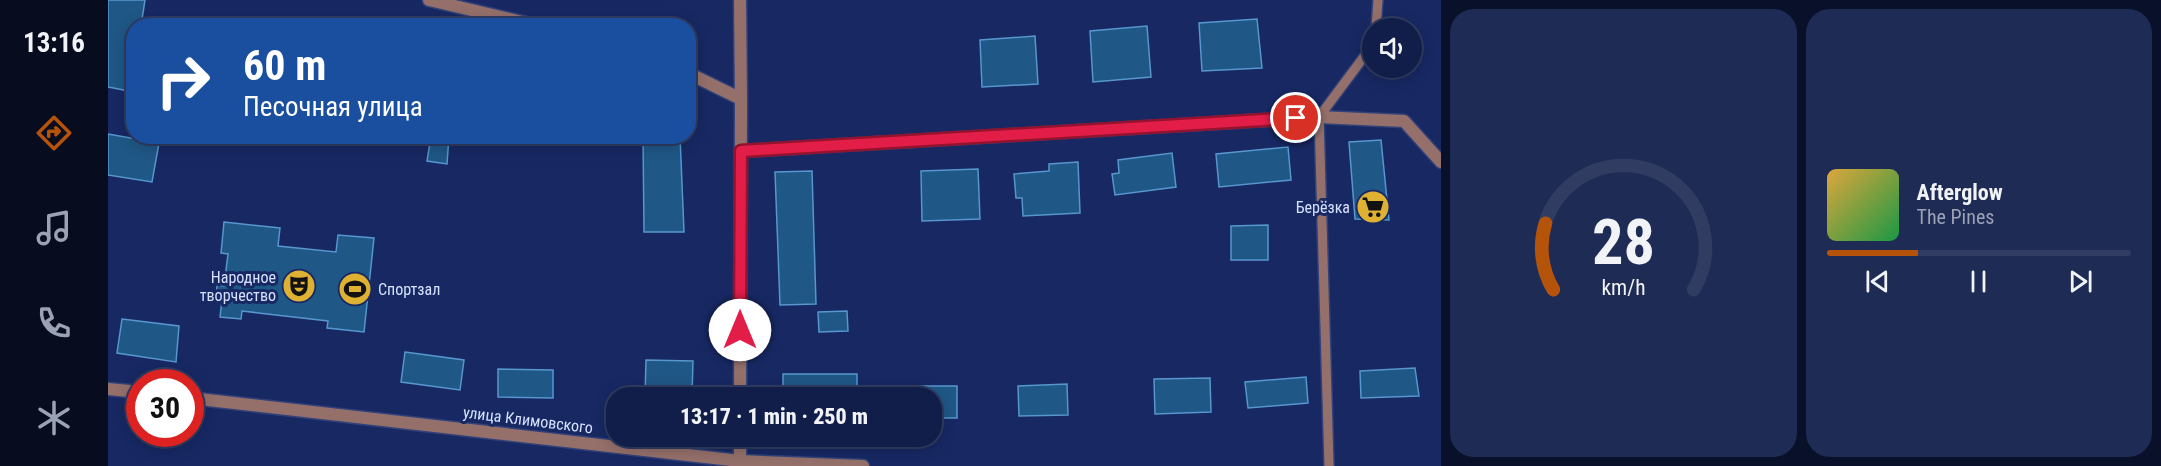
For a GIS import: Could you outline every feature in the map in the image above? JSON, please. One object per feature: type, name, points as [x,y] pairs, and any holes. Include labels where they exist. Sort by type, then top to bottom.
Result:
[{"type":"street","points":[[429,0],[505,18]]},
{"type":"street","points":[[740,0],[740,387]]},
{"type":"street","points":[[696,77],[741,99]]},
{"type":"street","points":[[741,151],[1319,117],[1404,121],[1441,162]]},
{"type":"street","points":[[108,389],[126,391]]},
{"type":"street","name":"улица Климовского","points":[[204,400],[740,461],[863,466]]},
{"type":"street","points":[[740,447],[740,461]]},
{"type":"lane","points":[[1377,18],[1378,0]]},
{"type":"lane","points":[[1329,466],[1319,117],[1362,59]]},
{"type":"building","points":[[108,0],[145,0],[142,18],[126,18],[126,90],[108,87]]},
{"type":"building","points":[[1257,19],[1262,68],[1202,71],[1199,23]]},
{"type":"building","points":[[1147,26],[1151,77],[1093,82],[1090,31]]},
{"type":"building","points":[[1035,36],[1038,84],[982,87],[980,40]]},
{"type":"building","points":[[108,134],[126,137],[126,144],[159,144],[152,182],[108,175]]},
{"type":"building","points":[[1381,140],[1389,220],[1355,219],[1349,142]]},
{"type":"building","points":[[430,144],[448,144],[447,164],[427,161]]},
{"type":"building","points":[[643,144],[680,144],[684,232],[644,232]]},
{"type":"building","points":[[1288,147],[1291,180],[1219,187],[1216,154]]},
{"type":"building","points":[[1172,153],[1176,187],[1115,195],[1112,174],[1119,173],[1118,160]]},
{"type":"building","points":[[1078,162],[1080,213],[1023,216],[1022,198],[1016,198],[1014,174],[1049,171],[1049,164]]},
{"type":"building","points":[[978,169],[980,219],[922,221],[921,171]]},
{"type":"building","points":[[812,171],[816,304],[780,305],[775,172]]},
{"type":"building","points":[[224,222],[280,228],[278,246],[336,252],[338,235],[374,238],[364,332],[327,328],[328,321],[242,311],[241,319],[220,317],[222,300],[216,299],[217,285],[224,286],[228,254],[221,253]]},
{"type":"building","points":[[1268,225],[1268,260],[1231,260],[1231,226]]},
{"type":"building","points":[[847,311],[848,331],[819,332],[818,312]]},
{"type":"building","points":[[122,319],[179,326],[176,362],[117,353]]},
{"type":"building","points":[[405,352],[464,360],[460,390],[401,382]]},
{"type":"building","points":[[646,360],[693,361],[692,387],[645,387]]},
{"type":"building","points":[[1415,368],[1419,396],[1361,398],[1360,371]]},
{"type":"building","points":[[498,369],[553,370],[553,398],[498,397]]},
{"type":"building","points":[[783,374],[857,374],[857,387],[783,387]]},
{"type":"building","points":[[1306,377],[1308,403],[1248,408],[1245,382]]},
{"type":"building","points":[[1210,378],[1211,412],[1155,414],[1154,379]]},
{"type":"building","points":[[1067,384],[1068,415],[1019,416],[1018,386]]},
{"type":"building","points":[[957,386],[957,418],[942,418],[942,387],[913,387]]},
{"type":"place","name":"Берёзка","points":[[1373,207]]},
{"type":"place","name":"Народное творчество","points":[[299,286]]},
{"type":"place","name":"Спортзал","points":[[355,289]]},
{"type":"route","points":[[740,330],[741,151],[1296,118]]}]
